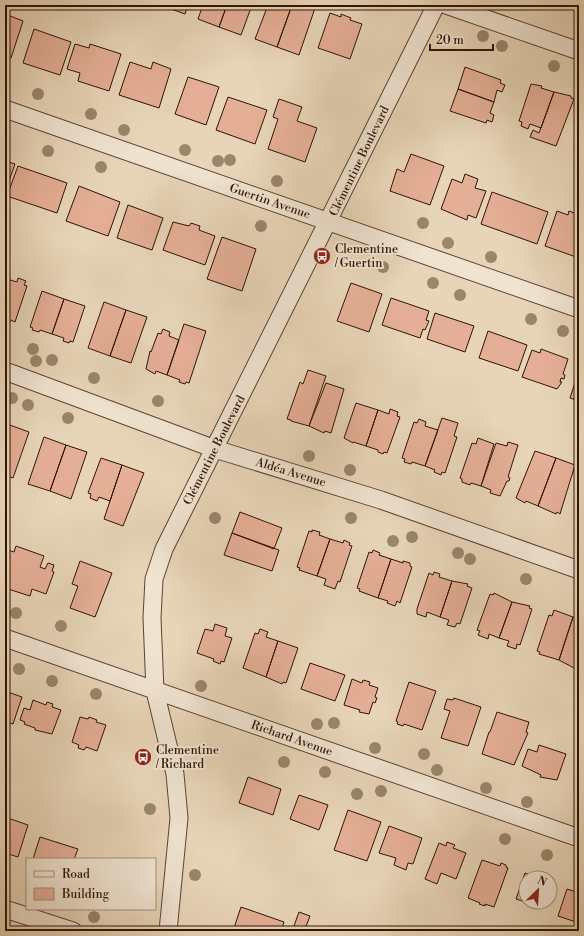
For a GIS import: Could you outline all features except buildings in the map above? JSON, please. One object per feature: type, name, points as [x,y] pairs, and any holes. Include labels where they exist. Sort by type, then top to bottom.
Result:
[{"type":"street","name":"Clémentine Boulevard","points":[[168,931],[179,818],[176,774],[155,691],[152,618],[154,579],[164,549],[436,5]]},
{"type":"street","points":[[446,5],[579,51]]},
{"type":"street","name":"Guertin Avenue","points":[[5,109],[579,309]]},
{"type":"street","name":"Aldéa Avenue","points":[[5,370],[215,449],[381,500],[579,570]]},
{"type":"street","name":"Richard Avenue","points":[[5,638],[579,838]]},
{"type":"street","points":[[5,909],[73,931]]},
{"type":"place","name":"Clementine / Guertin","points":[[322,256]]},
{"type":"place","name":"Clementine / Richard","points":[[143,757]]}]
